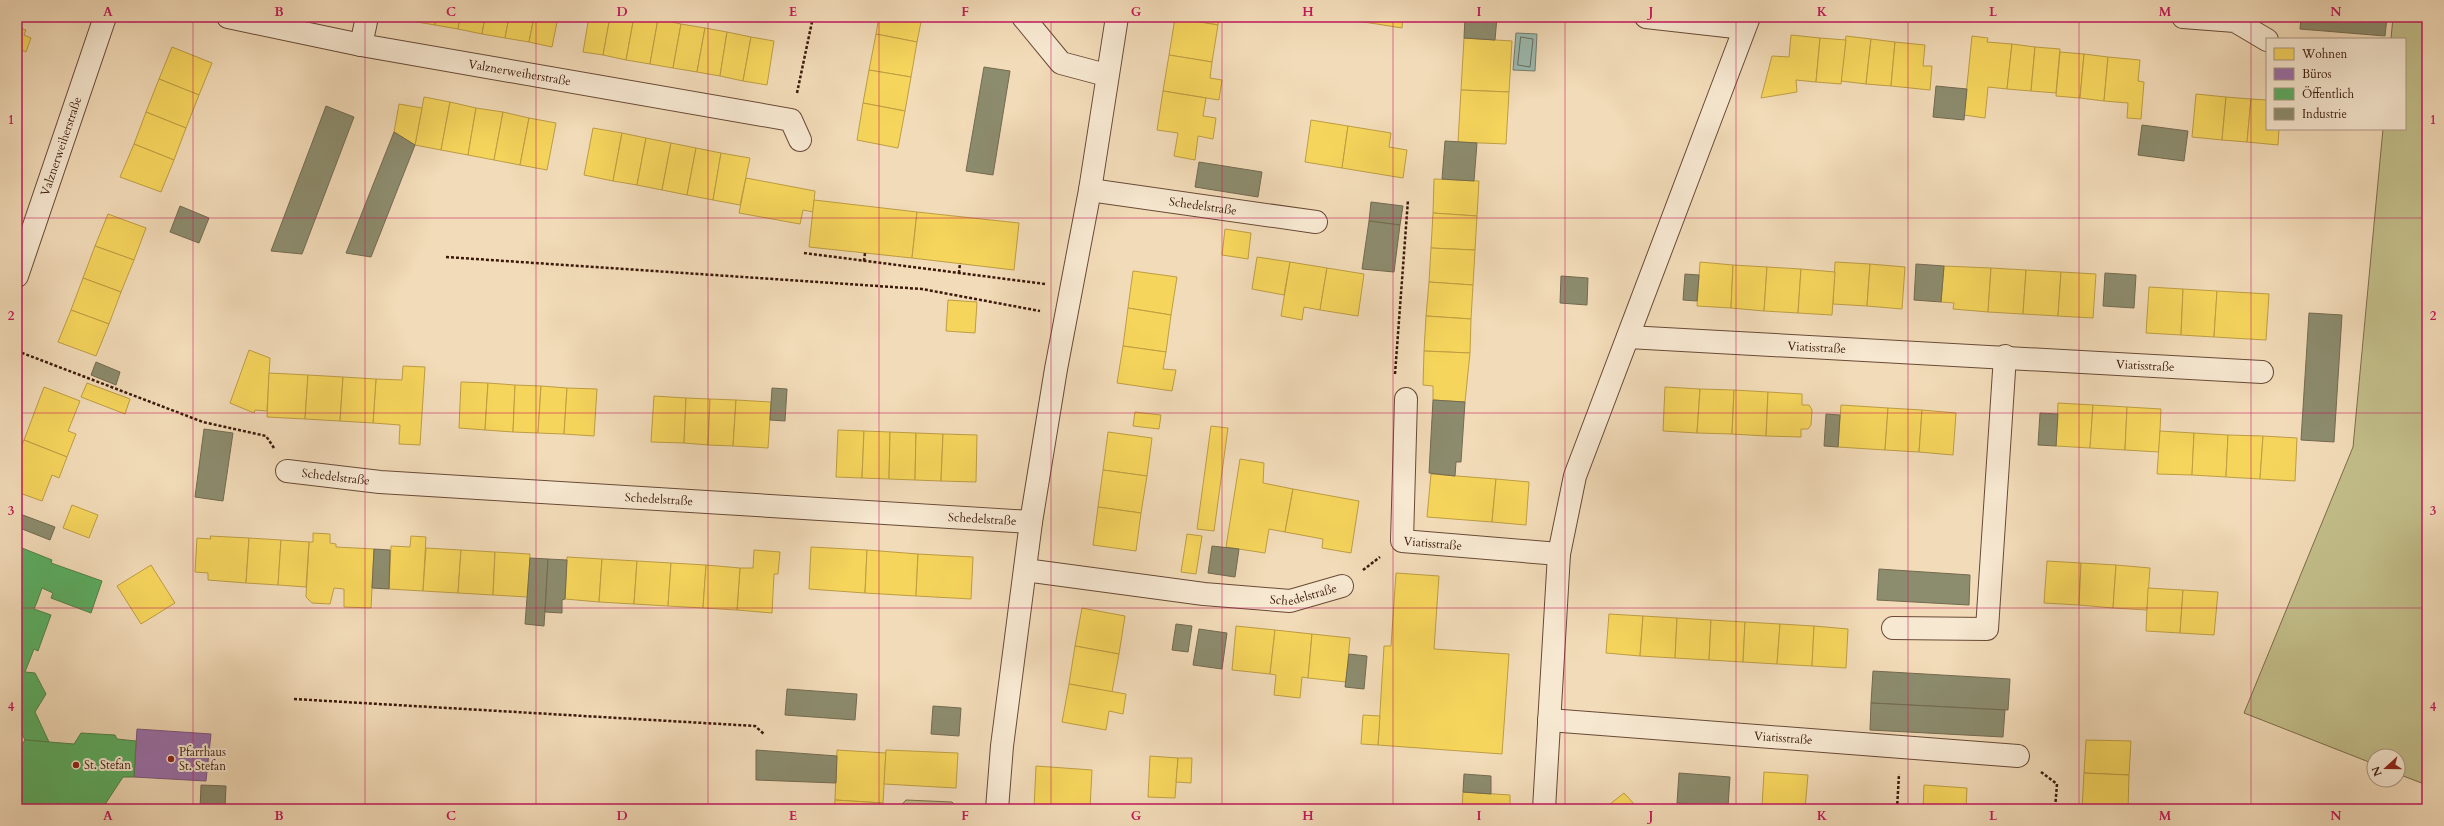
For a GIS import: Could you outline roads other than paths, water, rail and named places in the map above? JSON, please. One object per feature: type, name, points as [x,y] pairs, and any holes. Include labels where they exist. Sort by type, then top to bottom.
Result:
[{"type":"street","name":"Valznerweiherstraße","points":[[17,276],[105,17]]},
{"type":"street","name":"Valznerweiherstraße","points":[[228,17],[361,45],[791,120],[800,140]]},
{"type":"street","points":[[361,45],[367,17]]},
{"type":"street","points":[[1023,17],[1061,63],[1106,75]]},
{"type":"street","name":"Schedelstraße","points":[[997,809],[1002,746],[1032,522],[1066,315],[1090,190],[1106,75],[1117,17]]},
{"type":"street","points":[[1544,809],[1559,554],[1575,476],[1747,23],[1646,17]]},
{"type":"street","points":[[2183,17],[2235,20],[2266,39]]},
{"type":"street","name":"Schedelstraße","points":[[1090,190],[1316,222]]},
{"type":"street","name":"Viatisstraße","points":[[1628,337],[2005,356],[2262,372]]},
{"type":"street","points":[[1893,628],[1987,630],[2005,356]]},
{"type":"street","name":"Viatisstraße","points":[[1406,399],[1402,541],[1559,554]]},
{"type":"street","name":"Schedelstraße","points":[[287,471],[380,482],[1032,522]]},
{"type":"street","name":"Schedelstraße","points":[[1025,570],[1204,594],[1290,601],[1342,586]]},
{"type":"street","name":"Viatisstraße","points":[[1549,720],[2018,756]]},
{"type":"water","points":[[1516,33],[1537,34],[1535,71],[1513,70]]},
{"type":"place","name":"Pfarrhaus St. Stefan","points":[[171,759]]},
{"type":"place","name":"St. Stefan","points":[[76,765]]}]
